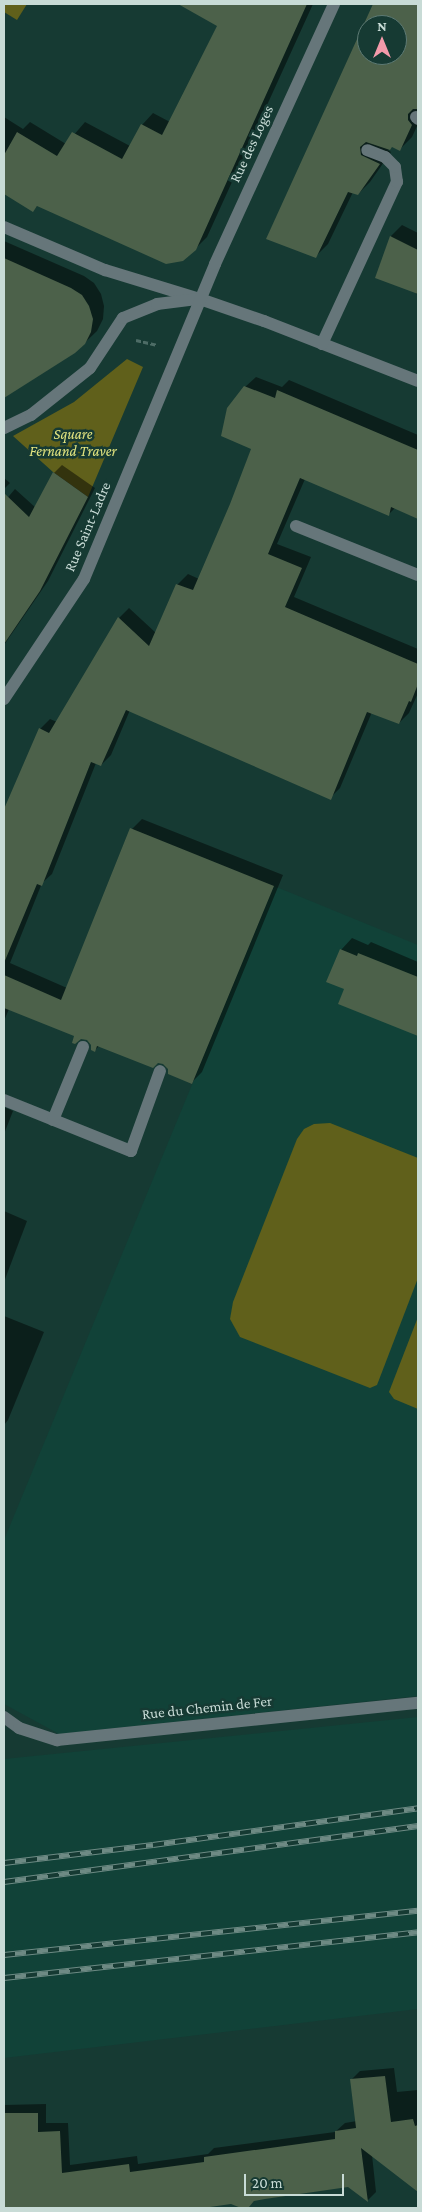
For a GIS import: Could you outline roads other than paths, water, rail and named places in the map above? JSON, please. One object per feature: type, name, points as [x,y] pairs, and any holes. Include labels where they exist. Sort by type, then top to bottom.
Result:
[{"type":"street","name":"Rue des Loges","points":[[200,299],[334,4]]},
{"type":"street","points":[[322,344],[396,182],[395,167],[385,158],[367,150]]},
{"type":"street","points":[[4,227],[105,270],[200,299],[418,381]]},
{"type":"street","points":[[4,428],[31,415],[90,368],[124,318],[156,304],[200,299]]},
{"type":"street","name":"Rue Saint-Ladre","points":[[4,699],[84,580],[200,299]]},
{"type":"street","points":[[296,526],[418,575]]},
{"type":"street","points":[[53,1120],[83,1047]]},
{"type":"street","points":[[4,1100],[131,1151],[160,1071]]},
{"type":"street","name":"Rue du Chemin de Fer","points":[[4,1717],[19,1728],[57,1740],[418,1703]]},
{"type":"railway","points":[[4,1863],[153,1845],[418,1808]]},
{"type":"railway","points":[[4,1882],[418,1826]]},
{"type":"railway","points":[[4,1955],[418,1911]]},
{"type":"railway","points":[[4,1978],[418,1932]]},
{"type":"park label","name":"Square Fernand Traver","points":[[73,442]]}]
